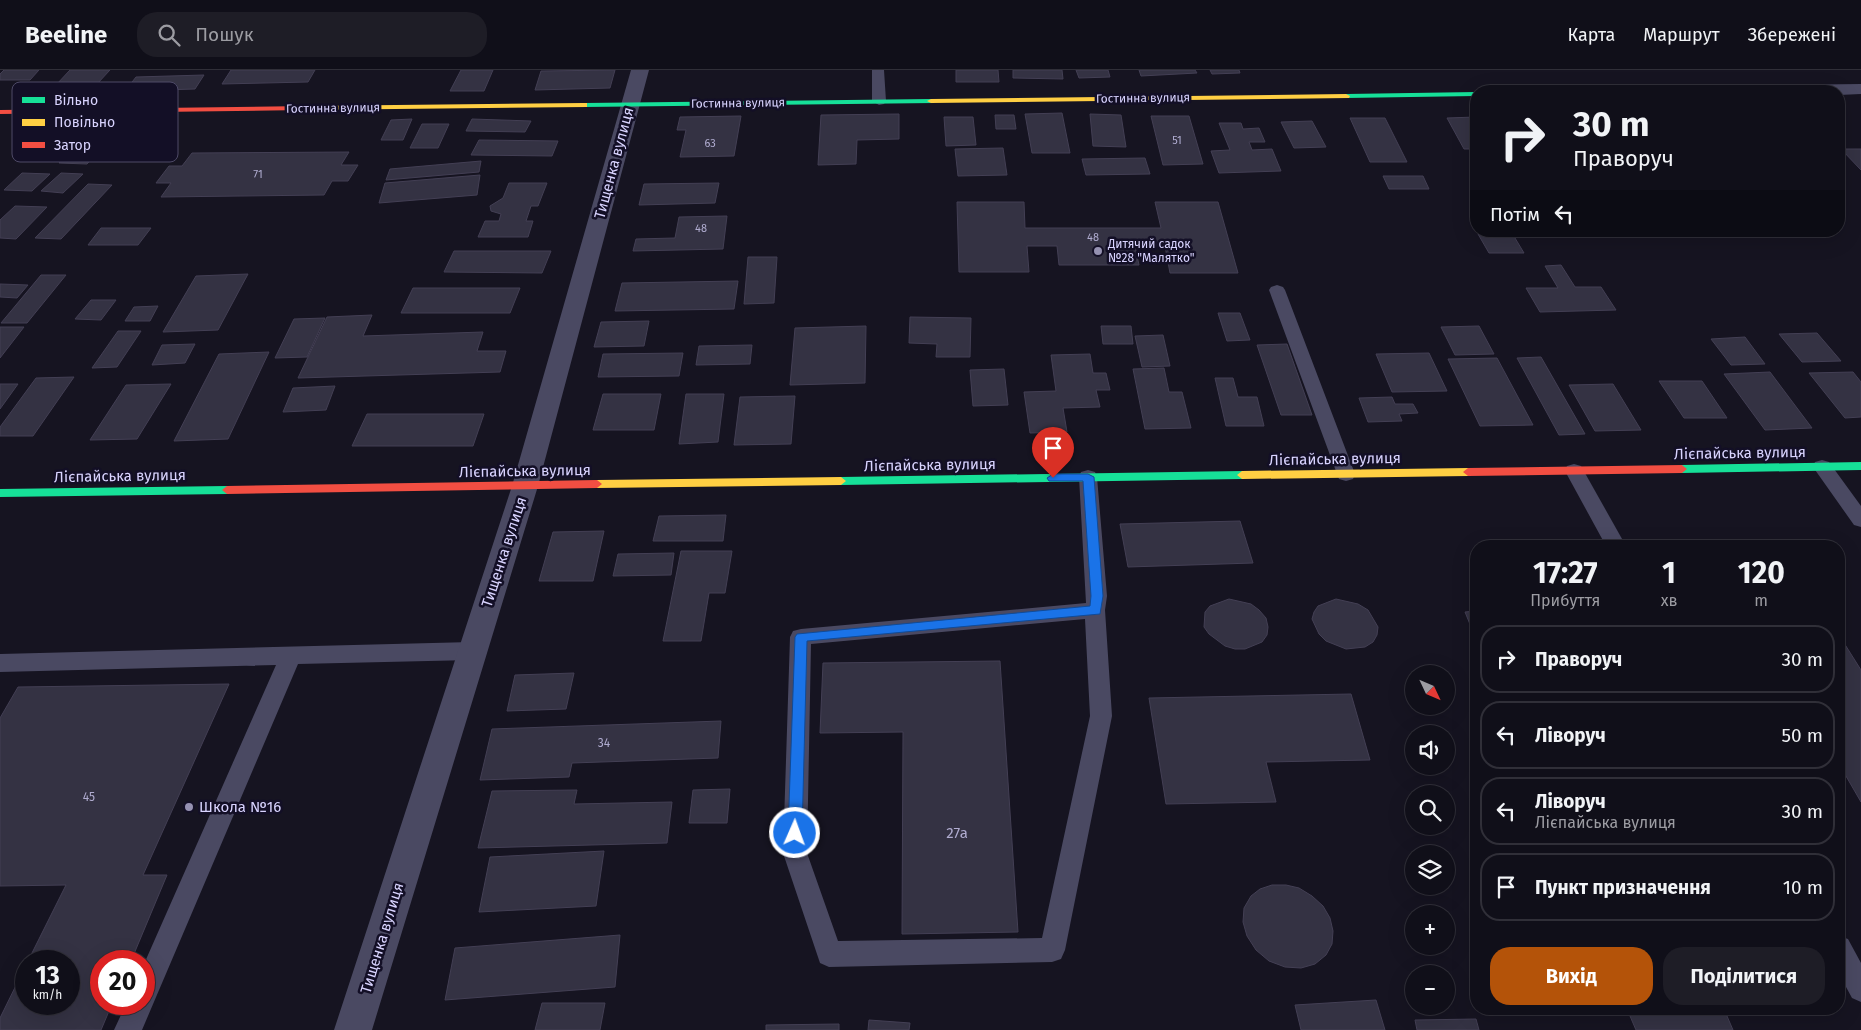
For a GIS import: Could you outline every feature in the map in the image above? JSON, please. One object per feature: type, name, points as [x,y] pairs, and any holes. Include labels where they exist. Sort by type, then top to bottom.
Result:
[{"type":"street","name":"Тищенка вулиця","points":[[353,1030],[525,486],[640,70]]},
{"type":"street","points":[[1845,89],[1861,89]]},
{"type":"street","name":"Гостинна вулиця","points":[[178,110],[1470,94]]},
{"type":"street","name":"Лієпайська вулиця","points":[[0,493],[1861,466]]},
{"type":"lane","points":[[878,70],[879,101]]},
{"type":"lane","points":[[1277,290],[1346,474]]},
{"type":"lane","points":[[1822,467],[1861,520]]},
{"type":"lane","points":[[1574,471],[1613,540]]},
{"type":"lane","points":[[1088,477],[1097,596],[1095,610],[1101,716],[1052,950],[829,954],[794,853],[801,637],[1095,610]]},
{"type":"lane","points":[[0,663],[472,651]]},
{"type":"lane","points":[[155,969],[291,656]]},
{"type":"lane","points":[[1845,959],[1861,989]]},
{"type":"lane","points":[[128,1030],[135,1015]]},
{"type":"building","points":[[4,70],[39,70],[30,80],[0,80],[0,74]]},
{"type":"building","points":[[70,70],[110,70],[99,82],[59,82]]},
{"type":"building","points":[[231,70],[315,70],[308,82],[222,84]]},
{"type":"building","points":[[461,70],[493,70],[484,91],[450,91]]},
{"type":"building","points":[[615,70],[610,88],[535,90],[541,71]]},
{"type":"building","points":[[956,70],[998,70],[999,82],[956,82]]},
{"type":"building","points":[[1013,70],[1062,70],[1063,79],[1013,78]]},
{"type":"building","points":[[1076,70],[1108,70],[1110,77],[1079,78]]},
{"type":"building","points":[[1139,70],[1195,70],[1197,73],[1141,76]]},
{"type":"building","points":[[1210,70],[1239,70],[1240,73],[1212,74]]},
{"type":"building","points":[[204,75],[195,89],[178,89],[178,82],[132,82],[136,77]]},
{"type":"building","points":[[1062,113],[1070,153],[1032,153],[1025,114]]},
{"type":"building","points":[[899,114],[899,139],[857,140],[856,164],[818,165],[821,115]]},
{"type":"building","points":[[1090,114],[1121,115],[1126,147],[1093,146]]},
{"type":"building","points":[[995,115],[1014,115],[1016,129],[996,129]]},
{"type":"building","points":[[741,116],[734,156],[680,157],[686,130],[677,130],[680,117]]},
{"type":"building","points":[[1151,116],[1189,116],[1203,164],[1163,165]]},
{"type":"building","points":[[944,117],[973,117],[976,145],[946,146]]},
{"type":"building","points":[[1470,117],[1470,149],[1464,149],[1447,118]]},
{"type":"building","points":[[1350,118],[1385,118],[1407,162],[1370,162]]},
{"type":"building","points":[[412,119],[403,140],[381,140],[391,120]]},
{"type":"building","points":[[472,119],[531,121],[525,132],[466,131]]},
{"type":"building","points":[[1312,121],[1326,147],[1294,148],[1281,122]]},
{"type":"building","points":[[1219,123],[1241,123],[1243,129],[1259,128],[1265,142],[1249,142],[1252,150],[1272,149],[1281,171],[1219,173],[1211,151],[1230,150]]},
{"type":"building","points":[[422,124],[449,124],[438,148],[410,148]]},
{"type":"building","points":[[479,140],[558,141],[552,156],[471,155]]},
{"type":"building","points":[[1003,148],[1007,175],[958,176],[955,149]]},
{"type":"building","points":[[1845,149],[1861,149],[1861,170],[1845,153]]},
{"type":"building","points":[[349,152],[341,165],[358,165],[348,181],[332,181],[324,195],[161,197],[171,183],[156,183],[169,166],[182,166],[192,153]]},
{"type":"building","points":[[1145,158],[1150,174],[1086,175],[1082,159]]},
{"type":"building","points":[[481,161],[479,172],[386,180],[390,169]]},
{"type":"building","points":[[60,162],[89,162],[87,164]]},
{"type":"building","points":[[22,173],[50,174],[32,191],[4,190]]},
{"type":"building","points":[[61,173],[83,174],[63,193],[41,191]]},
{"type":"building","points":[[480,175],[477,195],[379,203],[385,183]]},
{"type":"building","points":[[1383,176],[1423,176],[1429,189],[1389,189]]},
{"type":"building","points":[[509,183],[547,183],[538,206],[531,206],[526,221],[533,221],[528,237],[478,237],[485,221],[499,221],[501,214],[491,211],[490,206],[503,198]]},
{"type":"building","points":[[719,183],[715,203],[639,205],[644,184]]},
{"type":"building","points":[[88,184],[112,185],[61,239],[35,238]]},
{"type":"building","points":[[957,202],[1024,202],[1025,228],[1161,228],[1155,202],[1218,202],[1238,273],[1170,273],[1165,246],[1135,246],[1139,265],[1059,265],[1057,246],[1027,246],[1029,272],[959,272]]},
{"type":"building","points":[[15,206],[47,207],[16,239],[0,238],[0,220]]},
{"type":"building","points":[[727,216],[723,249],[633,251],[636,239],[675,238],[679,217]]},
{"type":"building","points":[[101,228],[151,228],[138,245],[88,245]]},
{"type":"building","points":[[1480,237],[1514,237],[1524,253],[1489,253]]},
{"type":"building","points":[[454,251],[551,251],[542,273],[444,272]]},
{"type":"building","points":[[748,257],[777,257],[774,303],[744,304]]},
{"type":"building","points":[[1561,265],[1575,287],[1601,287],[1616,310],[1540,312],[1526,288],[1558,288],[1545,266]]},
{"type":"building","points":[[248,274],[218,330],[163,332],[196,276]]},
{"type":"building","points":[[41,275],[66,275],[27,323],[1,323]]},
{"type":"building","points":[[738,281],[734,309],[615,311],[622,283]]},
{"type":"building","points":[[0,284],[28,285],[17,298],[0,297]]},
{"type":"building","points":[[413,288],[520,288],[510,313],[401,313]]},
{"type":"building","points":[[91,300],[116,300],[101,320],[75,319]]},
{"type":"building","points":[[158,306],[150,321],[125,321],[134,307]]},
{"type":"building","points":[[1218,313],[1240,313],[1250,340],[1227,341]]},
{"type":"building","points":[[372,315],[363,336],[483,332],[477,351],[506,351],[500,372],[298,378],[327,317]]},
{"type":"building","points":[[910,317],[971,318],[970,357],[936,357],[937,344],[909,343]]},
{"type":"building","points":[[325,318],[307,357],[275,358],[294,319]]},
{"type":"building","points":[[649,321],[644,346],[594,347],[601,322]]},
{"type":"building","points":[[866,326],[865,383],[790,385],[795,328]]},
{"type":"building","points":[[1101,326],[1131,326],[1133,344],[1103,344]]},
{"type":"building","points":[[1479,326],[1494,354],[1455,355],[1441,327]]},
{"type":"building","points":[[0,327],[24,327],[0,358]]},
{"type":"building","points":[[118,331],[141,331],[117,367],[92,368]]},
{"type":"building","points":[[1817,333],[1841,361],[1802,362],[1779,334]]},
{"type":"building","points":[[1163,335],[1170,366],[1142,367],[1135,336]]},
{"type":"building","points":[[1745,337],[1765,364],[1731,365],[1711,339]]},
{"type":"building","points":[[195,344],[185,363],[152,365],[162,345]]},
{"type":"building","points":[[1287,344],[1312,415],[1281,415],[1257,345]]},
{"type":"building","points":[[752,345],[750,364],[696,365],[699,346]]},
{"type":"building","points":[[269,352],[228,439],[174,441],[219,354]]},
{"type":"building","points":[[683,353],[679,376],[598,377],[603,354]]},
{"type":"building","points":[[1429,353],[1447,391],[1392,392],[1376,354]]},
{"type":"building","points":[[1090,354],[1093,373],[1106,373],[1110,390],[1096,390],[1100,407],[1063,408],[1067,432],[1030,433],[1024,392],[1056,391],[1051,355]]},
{"type":"building","points":[[1541,357],[1585,434],[1559,435],[1517,358]]},
{"type":"building","points":[[1497,358],[1533,425],[1480,426],[1448,359]]},
{"type":"building","points":[[1164,368],[1169,392],[1182,392],[1191,428],[1145,429],[1133,369]]},
{"type":"building","points":[[1004,369],[1008,405],[973,406],[970,370]]},
{"type":"building","points":[[1770,372],[1812,428],[1765,430],[1724,374]]},
{"type":"building","points":[[1853,372],[1861,382],[1861,417],[1845,418],[1809,373]]},
{"type":"building","points":[[74,377],[33,436],[0,436],[0,427],[36,378]]},
{"type":"building","points":[[1215,378],[1233,378],[1238,397],[1257,397],[1264,426],[1226,426]]},
{"type":"building","points":[[1659,381],[1702,381],[1727,418],[1684,418]]},
{"type":"building","points":[[0,384],[18,384],[0,409]]},
{"type":"building","points":[[171,384],[137,439],[90,440],[126,385]]},
{"type":"building","points":[[1613,384],[1641,430],[1595,431],[1569,385]]},
{"type":"building","points":[[335,386],[326,410],[283,412],[293,388]]},
{"type":"building","points":[[603,394],[661,394],[654,430],[593,430]]},
{"type":"building","points":[[686,394],[724,394],[718,442],[679,444]]},
{"type":"building","points":[[795,396],[791,444],[734,445],[740,397]]},
{"type":"building","points":[[1392,397],[1395,404],[1413,404],[1418,413],[1399,414],[1402,421],[1368,422],[1359,398]]},
{"type":"building","points":[[367,414],[484,414],[473,446],[352,446]]},
{"type":"building","points":[[726,515],[723,541],[653,541],[659,516]]},
{"type":"building","points":[[1240,521],[1253,563],[1128,567],[1120,524]]},
{"type":"building","points":[[604,531],[593,581],[539,581],[553,532]]},
{"type":"building","points":[[681,551],[732,551],[725,593],[709,593],[701,641],[663,641]]},
{"type":"building","points":[[674,553],[671,575],[613,576],[618,554]]},
{"type":"building","points":[[1229,599],[1251,604],[1266,618],[1267,635],[1262,642],[1245,649],[1235,649],[1225,646],[1209,634],[1204,627],[1205,612],[1210,606]]},
{"type":"building","points":[[1336,599],[1358,604],[1368,610],[1378,627],[1377,635],[1373,642],[1365,647],[1346,649],[1326,641],[1319,634],[1312,619],[1314,612],[1318,606]]},
{"type":"building","points":[[1465,612],[1470,612],[1470,624]]},
{"type":"building","points":[[1845,645],[1861,670],[1861,802],[1845,774]]},
{"type":"building","points":[[1000,661],[1018,932],[902,934],[903,732],[820,733],[823,663]]},
{"type":"building","points":[[574,673],[566,709],[507,711],[515,675]]},
{"type":"building","points":[[229,684],[143,875],[167,875],[136,950],[90,950],[90,1015],[107,1015],[101,1030],[0,1030],[0,1018],[15,987],[15,1015],[80,1015],[80,950],[34,950],[66,885],[0,886],[0,718],[18,687]]},
{"type":"building","points":[[1351,694],[1370,760],[1266,762],[1276,802],[1166,804],[1149,698]]},
{"type":"building","points":[[721,721],[718,758],[572,763],[569,777],[480,780],[492,729]]},
{"type":"building","points":[[730,789],[727,823],[689,823],[693,790]]},
{"type":"building","points":[[577,790],[574,804],[672,802],[667,843],[478,848],[492,791]]},
{"type":"building","points":[[604,851],[596,906],[479,912],[490,857]]},
{"type":"building","points":[[1272,885],[1286,885],[1299,888],[1323,906],[1330,918],[1333,931],[1332,944],[1326,955],[1315,964],[1301,968],[1285,967],[1269,961],[1256,950],[1247,936],[1243,922],[1244,908],[1251,896],[1260,889]]},
{"type":"building","points":[[620,935],[615,987],[445,1000],[455,948]]},
{"type":"building","points":[[1376,1000],[1385,1030],[1301,1030],[1295,1005]]},
{"type":"building","points":[[542,1003],[605,1003],[600,1030],[535,1030]]},
{"type":"building","points":[[1630,1015],[1727,1015],[1733,1030],[1636,1030]]},
{"type":"building","points":[[1476,1019],[1479,1030],[1417,1030],[1415,1020]]},
{"type":"building","points":[[869,1020],[910,1023],[909,1030],[868,1030]]},
{"type":"building","points":[[839,1024],[839,1030],[766,1030],[766,1025]]},
{"type":"traffic: fast","points":[[1346,96],[1470,94]]},
{"type":"traffic: fast","points":[[584,105],[931,101]]},
{"type":"traffic: fast","points":[[1682,469],[1861,466]]},
{"type":"traffic: fast","points":[[841,481],[1242,475]]},
{"type":"traffic: fast","points":[[0,493],[227,490]]},
{"type":"traffic: slow","points":[[931,101],[1346,96]]},
{"type":"traffic: slow","points":[[304,108],[584,105]]},
{"type":"traffic: slow","points":[[1242,475],[1468,472]]},
{"type":"traffic: slow","points":[[597,484],[841,481]]},
{"type":"traffic: jam","points":[[178,110],[304,108]]},
{"type":"traffic: jam","points":[[0,112],[12,112]]},
{"type":"traffic: jam","points":[[1468,472],[1682,469]]},
{"type":"traffic: jam","points":[[227,490],[597,484]]},
{"type":"place","name":"Дитячий садок №28 \"Малятко\"","points":[[1098,251]]},
{"type":"place","name":"Школа №16","points":[[189,807]]},
{"type":"route","points":[[795,833],[801,637],[1095,610],[1097,596],[1088,477],[1053,478]]}]
